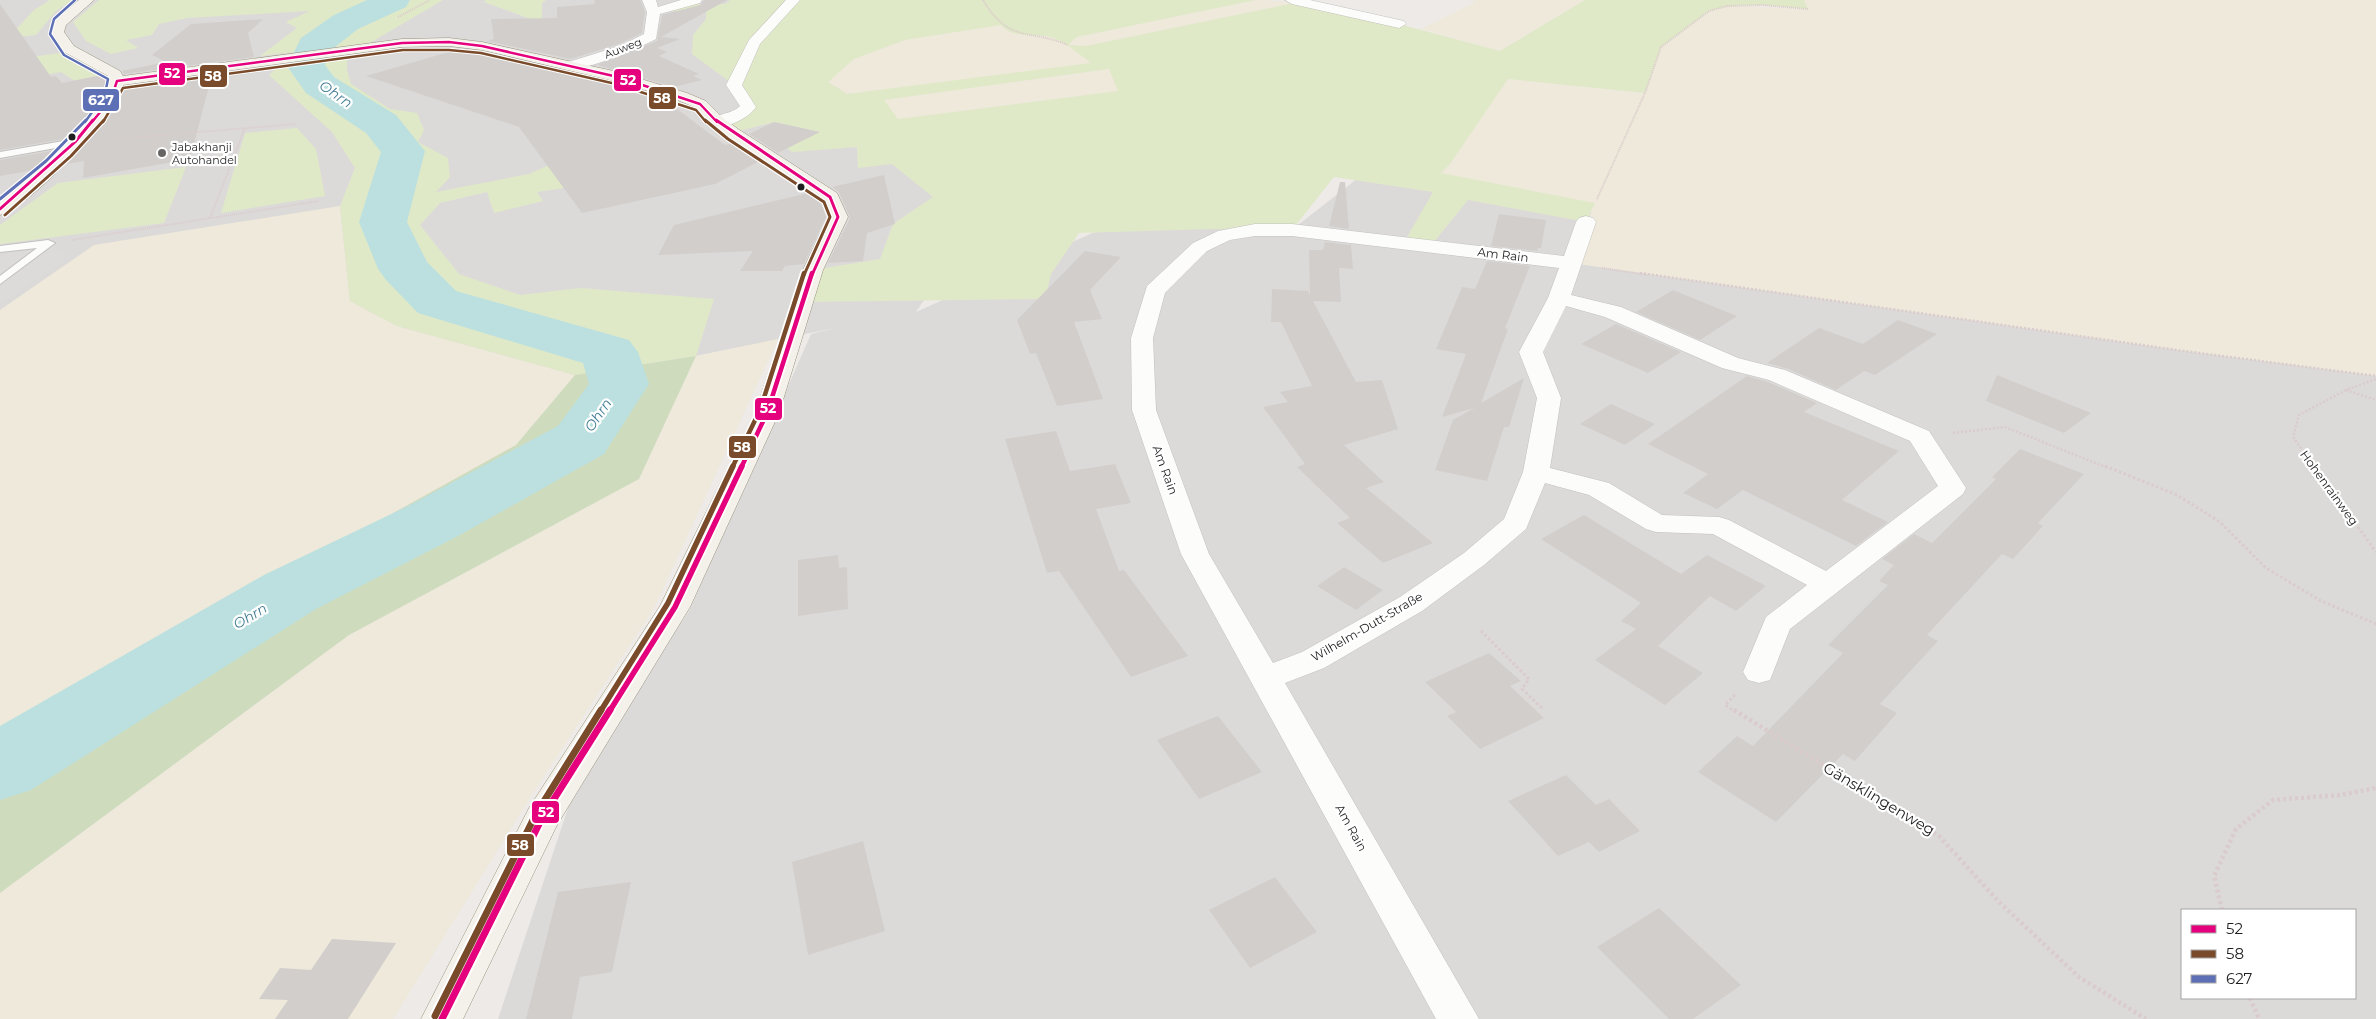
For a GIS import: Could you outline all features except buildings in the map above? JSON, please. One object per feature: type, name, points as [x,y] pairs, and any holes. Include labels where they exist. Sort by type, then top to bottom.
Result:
[{"type":"street","points":[[0,209],[75,142],[111,99],[117,82],[114,74],[69,49],[56,32],[60,23],[87,0]]},
{"type":"street","name":"Auweg","points":[[570,66],[625,49],[652,36],[651,6],[695,0]]},
{"type":"street","points":[[717,122],[741,114],[748,107],[734,85],[754,44],[793,0]]},
{"type":"street","points":[[1292,0],[1399,24]]},
{"type":"street","points":[[117,82],[402,43],[449,42],[482,46],[618,77],[682,96],[700,104],[717,122],[802,177],[830,198],[838,217],[813,270],[767,413],[675,607],[542,818],[442,1019]]},
{"type":"street","name":"Wilhelm-Dutt-Straße","points":[[1267,677],[1313,660],[1411,604],[1474,559],[1516,523],[1536,472],[1549,398],[1531,352],[1559,298],[1586,222]]},
{"type":"street","name":"Am Rain","points":[[1458,1019],[1196,554],[1144,410],[1142,338],[1154,291],[1200,247],[1225,236],[1255,230],[1292,230],[1571,263]]},
{"type":"street","points":[[1559,298],[1614,312],[1730,363],[1777,374],[1920,436],[1953,488],[1777,624],[1759,672]]},
{"type":"street","points":[[1536,472],[1599,489],[1656,523],[1719,526],[1828,584]]},
{"type":"lane","points":[[0,155],[75,142]]},
{"type":"lane","points":[[0,249],[50,243]]},
{"type":"lane","points":[[0,281],[50,243]]},
{"type":"path","points":[[983,0],[1004,29],[1031,36],[1054,38],[1068,45]]},
{"type":"path","points":[[1586,222],[1645,93],[1661,47],[1709,11],[1727,6],[1808,9]]},
{"type":"path","points":[[75,142],[296,124]]},
{"type":"path","points":[[210,219],[245,128]]},
{"type":"path","points":[[50,243],[319,201]]},
{"type":"path","points":[[1571,263],[2376,377]]},
{"type":"path","name":"Hohenrainweg","points":[[2376,377],[2346,390],[2300,415],[2293,437],[2376,552]]},
{"type":"path","points":[[2346,390],[2376,400]]},
{"type":"path","points":[[1920,436],[2005,428],[2177,495],[2220,522],[2266,568],[2321,601],[2376,624]]},
{"type":"path","points":[[1481,631],[1529,679],[1522,689],[1543,709]]},
{"type":"path","name":"Gänsklingenweg","points":[[1759,672],[1724,705],[1939,836],[2000,903],[2079,977],[2146,1019]]},
{"type":"path","points":[[2222,909],[2214,876],[2236,829],[2274,800],[2340,795],[2376,788]]},
{"type":"path","points":[[2250,999],[2259,1019]]},
{"type":"shaded area","points":[[0,0],[731,0],[990,202],[916,312],[1166,200],[1298,225],[1367,171],[2376,358],[2376,1019],[498,1019],[574,790],[690,609],[811,334],[835,328],[696,356],[575,375],[0,310]]},
{"type":"shaded area","points":[[1256,0],[1299,2],[1086,46],[1068,45],[1077,37]]},
{"type":"shaded area","points":[[1471,0],[1585,0],[1500,51],[1421,29],[1477,1]]},
{"type":"shaded area","points":[[1804,0],[2376,0],[2376,376],[2184,351],[1571,263],[1595,203],[1440,173],[1450,164],[1508,79],[1645,93],[1661,47],[1709,11],[1727,6],[1808,9]]},
{"type":"shaded area","points":[[1001,25],[1031,36],[1054,38],[1068,45],[1092,64],[847,94],[828,82],[854,59],[905,40]]},
{"type":"shaded area","points":[[1110,69],[1119,91],[898,119],[883,100]]},
{"type":"shaded area","points":[[340,206],[350,301],[397,326],[575,375],[516,445],[0,731],[0,310],[94,245]]},
{"type":"shaded area","points":[[49,244],[70,257],[0,305],[0,258],[13,249]]},
{"type":"shaded area","points":[[778,339],[654,608],[533,793],[393,1019],[0,1019],[0,893],[349,635],[639,479],[696,356]]},
{"type":"green space","points":[[50,0],[73,0],[56,11],[36,35],[8,38],[34,10]]},
{"type":"green space","points":[[99,0],[443,0],[368,44],[260,56],[297,28],[286,22],[310,11],[187,18],[159,24],[152,35],[126,40],[138,48],[111,54],[86,41],[73,22]]},
{"type":"green space","points":[[486,0],[546,0],[542,3],[542,19],[531,19],[484,2]]},
{"type":"green space","points":[[730,0],[1256,0],[1077,37],[1068,45],[1086,46],[1299,2],[1399,24],[1500,51],[1585,0],[1804,0],[1808,9],[1763,5],[1727,6],[1709,11],[1661,47],[1645,93],[1508,79],[1450,164],[1441,173],[1595,203],[1586,222],[1468,200],[1433,243],[1406,239],[1433,192],[1334,177],[1292,230],[1211,229],[1079,233],[1051,274],[1045,299],[803,302],[813,270],[880,259],[893,224],[933,197],[892,164],[858,168],[857,147],[792,152],[783,145],[819,132],[774,122],[732,133],[717,122],[748,107],[734,85],[692,54],[693,35],[706,19],[706,10],[654,12],[686,4],[725,4]],"holes":[[[1001,25],[1012,33],[1056,39],[1091,63],[847,94],[828,82],[854,59],[905,40]],[[1109,69],[1118,91],[898,119],[884,100]]]},
{"type":"green space","points":[[60,53],[91,63],[101,77],[78,83],[61,72],[0,83],[0,61]]},
{"type":"green space","points":[[347,57],[347,70],[351,84],[390,109],[417,113],[424,130],[418,142],[448,158],[450,177],[436,192],[529,174],[554,163],[584,185],[537,192],[543,201],[494,213],[487,192],[440,203],[420,225],[459,274],[520,295],[581,288],[714,299],[696,356],[575,375],[397,326],[350,301],[340,206],[355,168],[332,132],[269,75],[280,65]]},
{"type":"green space","points":[[297,128],[316,149],[325,196],[221,213],[245,133]]},
{"type":"green space","points":[[186,167],[164,223],[0,244],[0,225],[58,183]]},
{"type":"green space","points":[[696,356],[639,479],[349,635],[0,893],[0,731],[516,445],[575,375]]},
{"type":"waterway","name":"Ohrn","points":[[0,767],[290,592],[433,521],[581,440],[619,384],[609,352],[437,302],[404,269],[383,222],[403,151],[381,124],[320,85],[306,66],[314,46],[346,22],[394,0]]},
{"type":"transit line","name":"627","points":[[0,199],[65,144],[95,110],[105,94],[108,79],[64,55],[50,34],[54,19],[75,0]]},
{"type":"transit line","name":"52","points":[[0,209],[75,142],[111,99],[117,81],[402,43],[449,42],[482,46],[618,77],[700,104],[717,122],[732,133],[830,197],[838,217],[813,270],[767,413],[675,607],[542,818],[442,1019]]},
{"type":"transit line","name":"58","points":[[5,215],[88,139],[115,105],[123,88],[403,50],[449,50],[481,53],[616,84],[678,103],[696,110],[712,128],[824,202],[830,217],[806,268],[760,410],[668,603],[536,814],[435,1016]]},
{"type":"place","name":"Jabakhanji Autohandel","points":[[162,153]]}]
